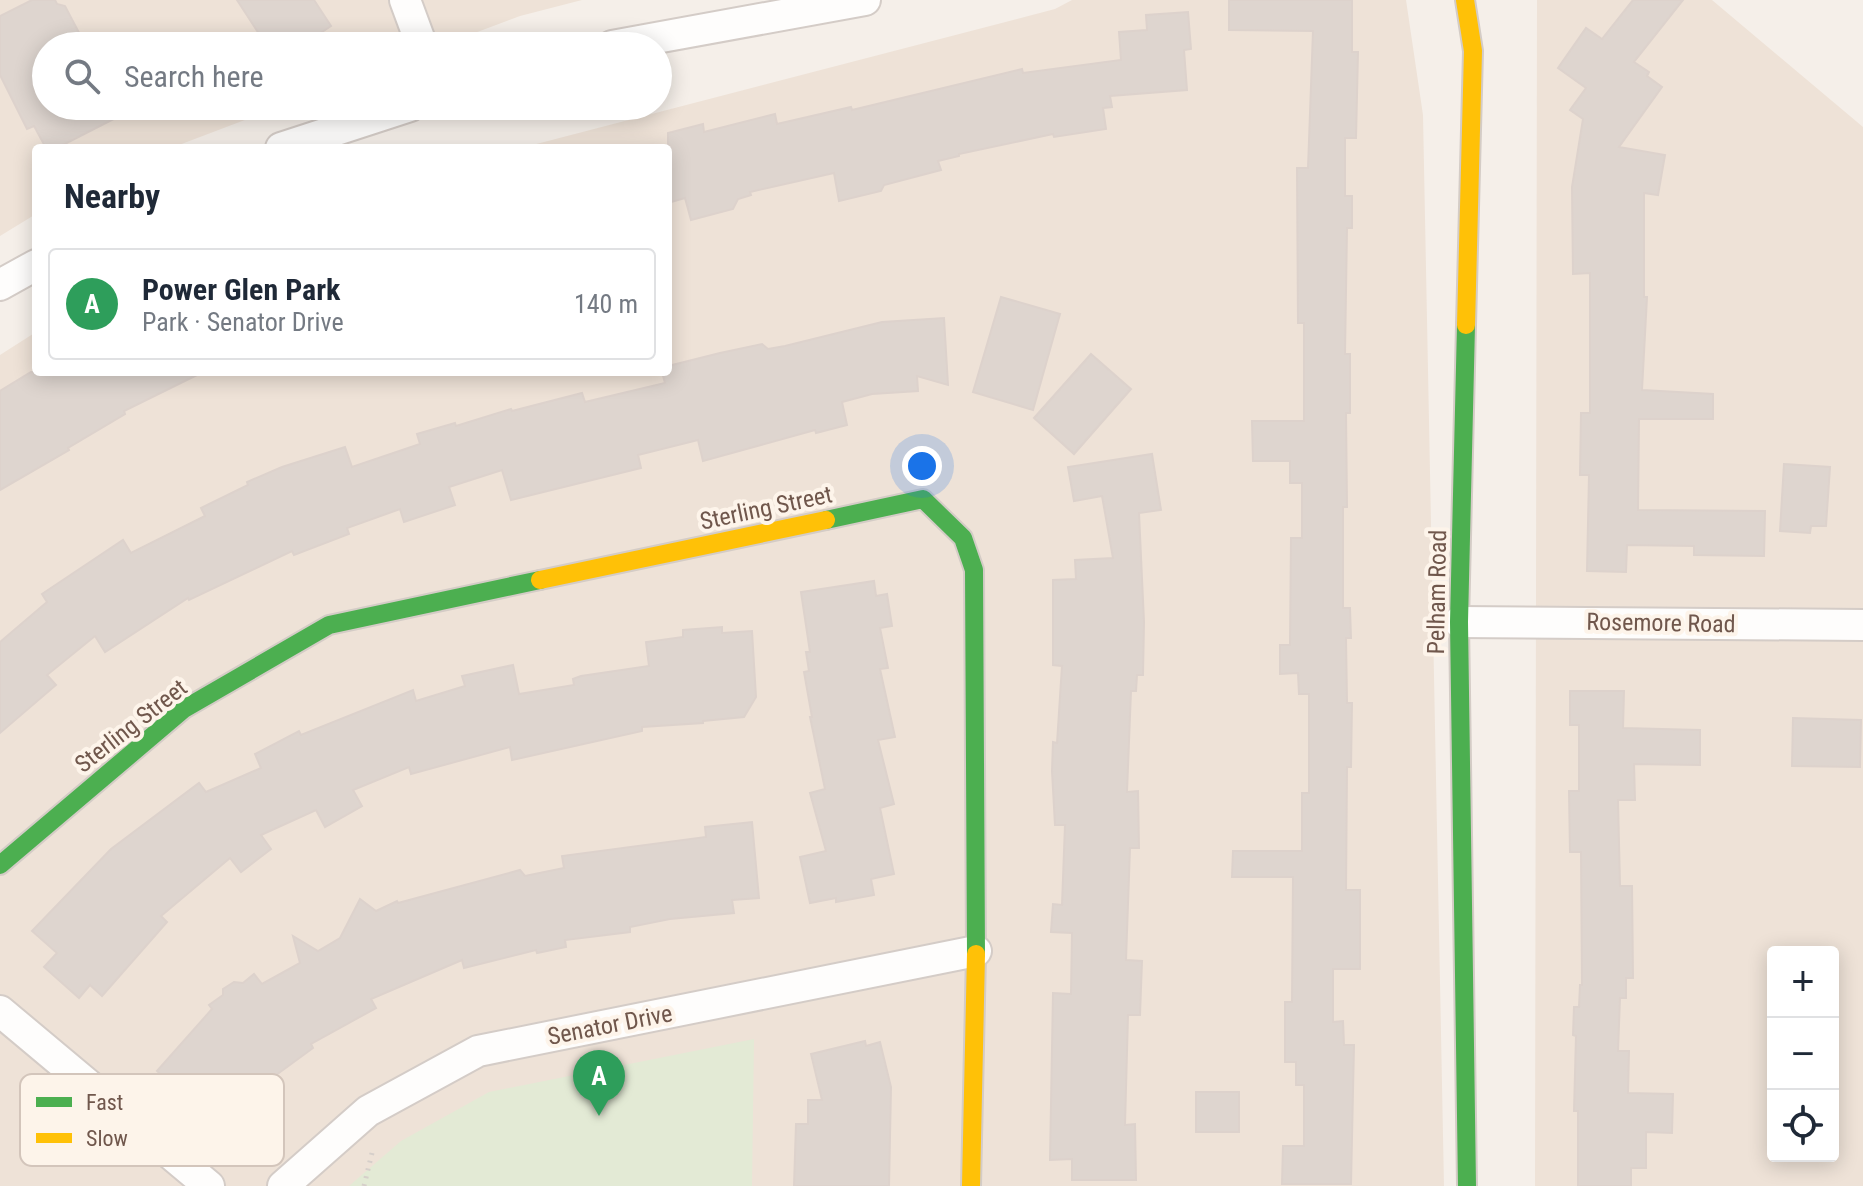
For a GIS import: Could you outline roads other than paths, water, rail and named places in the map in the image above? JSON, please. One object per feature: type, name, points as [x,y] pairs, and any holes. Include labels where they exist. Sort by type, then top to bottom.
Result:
[{"type":"street","points":[[405,0],[417,32]]},
{"type":"street","points":[[672,35],[865,0]]},
{"type":"street","name":"Pelham Road","points":[[1465,0],[1473,51],[1459,622],[1467,1186]]},
{"type":"street","points":[[293,144],[367,120]]},
{"type":"street","points":[[3,276],[32,266]]},
{"type":"street","name":"Sterling Street","points":[[0,865],[184,709],[329,625],[923,499],[963,538],[974,570],[976,951],[971,1186]]},
{"type":"street","name":"Rosemore Road","points":[[1459,622],[1863,625]]},
{"type":"street","name":"Senator Drive","points":[[283,1186],[368,1111],[478,1051],[976,951]]},
{"type":"street","points":[[0,1011],[75,1074]]},
{"type":"street","points":[[185,1166],[209,1186]]},
{"type":"place","name":"Power Glen Park","points":[[599,1116]]}]
